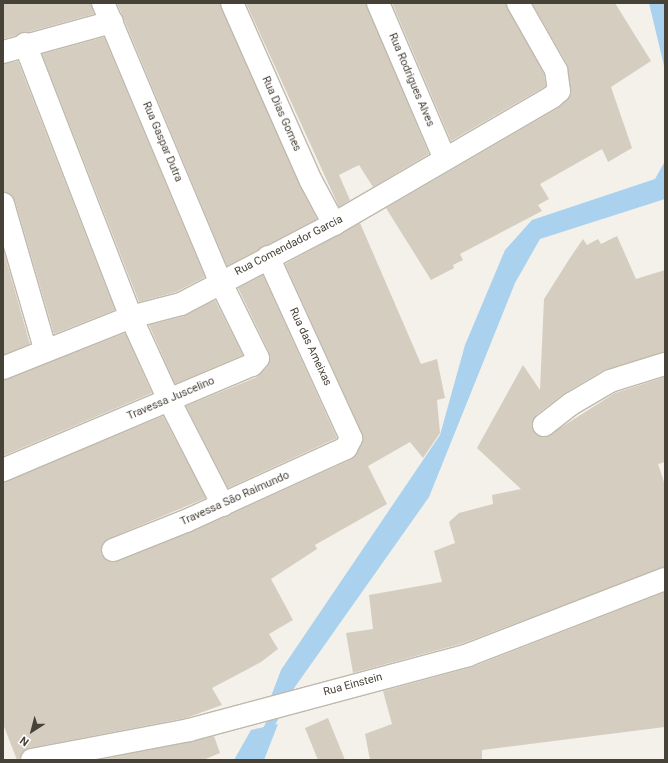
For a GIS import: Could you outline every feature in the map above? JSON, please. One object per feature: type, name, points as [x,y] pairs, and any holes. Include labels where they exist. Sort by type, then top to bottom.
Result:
[{"type":"street","name":"Rua Dias Gomes","points":[[232,3],[311,181],[334,224]]},
{"type":"street","name":"Rua Rodrigues Alves","points":[[378,3],[444,157]]},
{"type":"street","name":"Rua Comendador Garcia","points":[[3,368],[45,349],[131,317],[181,304],[220,281],[334,224],[444,157],[559,91],[556,70],[518,3]]},
{"type":"street","points":[[3,52],[108,12]]},
{"type":"street","name":"Rua Gaspar Dutra","points":[[108,12],[220,281]]},
{"type":"street","points":[[25,44],[131,317],[169,400],[223,505]]},
{"type":"street","points":[[3,204],[45,349]]},
{"type":"street","name":"Rua das Ameixas","points":[[268,257],[351,438]]},
{"type":"street","name":"Travessa Juscelino","points":[[3,470],[257,361],[220,281]]},
{"type":"street","points":[[544,425],[571,404],[610,381],[665,364]]},
{"type":"street","name":"Travessa São Raimundo","points":[[113,550],[223,505],[346,448],[351,438]]},
{"type":"street","name":"Rua Einstein","points":[[32,760],[189,730],[298,699],[468,655],[665,579]]},
{"type":"water","points":[[649,3],[665,3],[665,70]]},
{"type":"water","points":[[665,161],[665,199],[540,239],[515,283],[429,497],[290,694],[270,699],[281,670],[440,435],[465,345],[505,250],[532,220],[655,179]]},
{"type":"water","points":[[278,724],[264,760],[234,760],[251,730]]},
{"type":"building","points":[[3,3],[91,3],[94,14],[3,39]]},
{"type":"building","points":[[117,3],[220,3],[300,186],[317,219],[227,266]]},
{"type":"building","points":[[246,3],[366,3],[429,154],[373,187],[359,165],[339,175],[350,200],[339,207]]},
{"type":"building","points":[[392,3],[506,3],[544,74],[546,86],[451,141]]},
{"type":"building","points":[[532,3],[615,3],[651,61],[611,87],[632,148],[608,162],[602,149],[540,184],[549,199],[538,205],[542,211],[460,254],[463,260],[453,265],[454,268],[431,280],[386,208],[558,108],[571,95],[567,64]]},
{"type":"building","points":[[104,37],[205,277],[176,292],[139,302],[42,54]]},
{"type":"building","points":[[18,61],[115,310],[54,334],[15,201],[11,195],[3,192],[3,64]]},
{"type":"building","points":[[360,223],[421,364],[437,359],[445,398],[437,400],[440,433],[423,458],[410,442],[368,466],[387,504],[315,545],[317,549],[271,579],[293,620],[269,634],[278,649],[261,662],[212,688],[222,705],[186,718],[30,748],[17,760],[3,724],[3,482],[163,416],[206,498],[108,539],[103,543],[101,554],[112,562],[191,532],[352,459],[362,444],[362,433],[285,264]]},
{"type":"building","points":[[617,236],[636,279],[665,270],[665,352],[604,370],[565,393],[536,415],[532,427],[539,436],[546,437],[615,393],[665,377],[665,462],[658,464],[665,485],[665,567],[464,643],[353,673],[346,633],[373,629],[369,595],[442,582],[434,551],[455,543],[449,522],[459,513],[493,504],[492,495],[521,489],[477,448],[523,365],[540,390],[544,299],[570,258],[583,239],[587,245],[598,239],[601,244]]},
{"type":"building","points":[[3,249],[30,344],[3,355]]},
{"type":"building","points":[[263,275],[337,438],[228,488],[186,406],[257,377],[268,366],[269,352],[238,288]]},
{"type":"building","points":[[215,300],[243,355],[175,384],[149,325],[184,316]]},
{"type":"building","points":[[125,333],[152,393],[3,456],[3,380]]},
{"type":"building","points":[[665,592],[665,727],[482,750],[482,760],[370,760],[365,734],[392,724],[383,691],[472,667]]},
{"type":"building","points":[[328,718],[345,760],[318,760],[305,728]]},
{"type":"building","points":[[214,736],[220,753],[203,760],[99,760]]},
{"type":"waterway","points":[[263,736],[278,709]]}]
